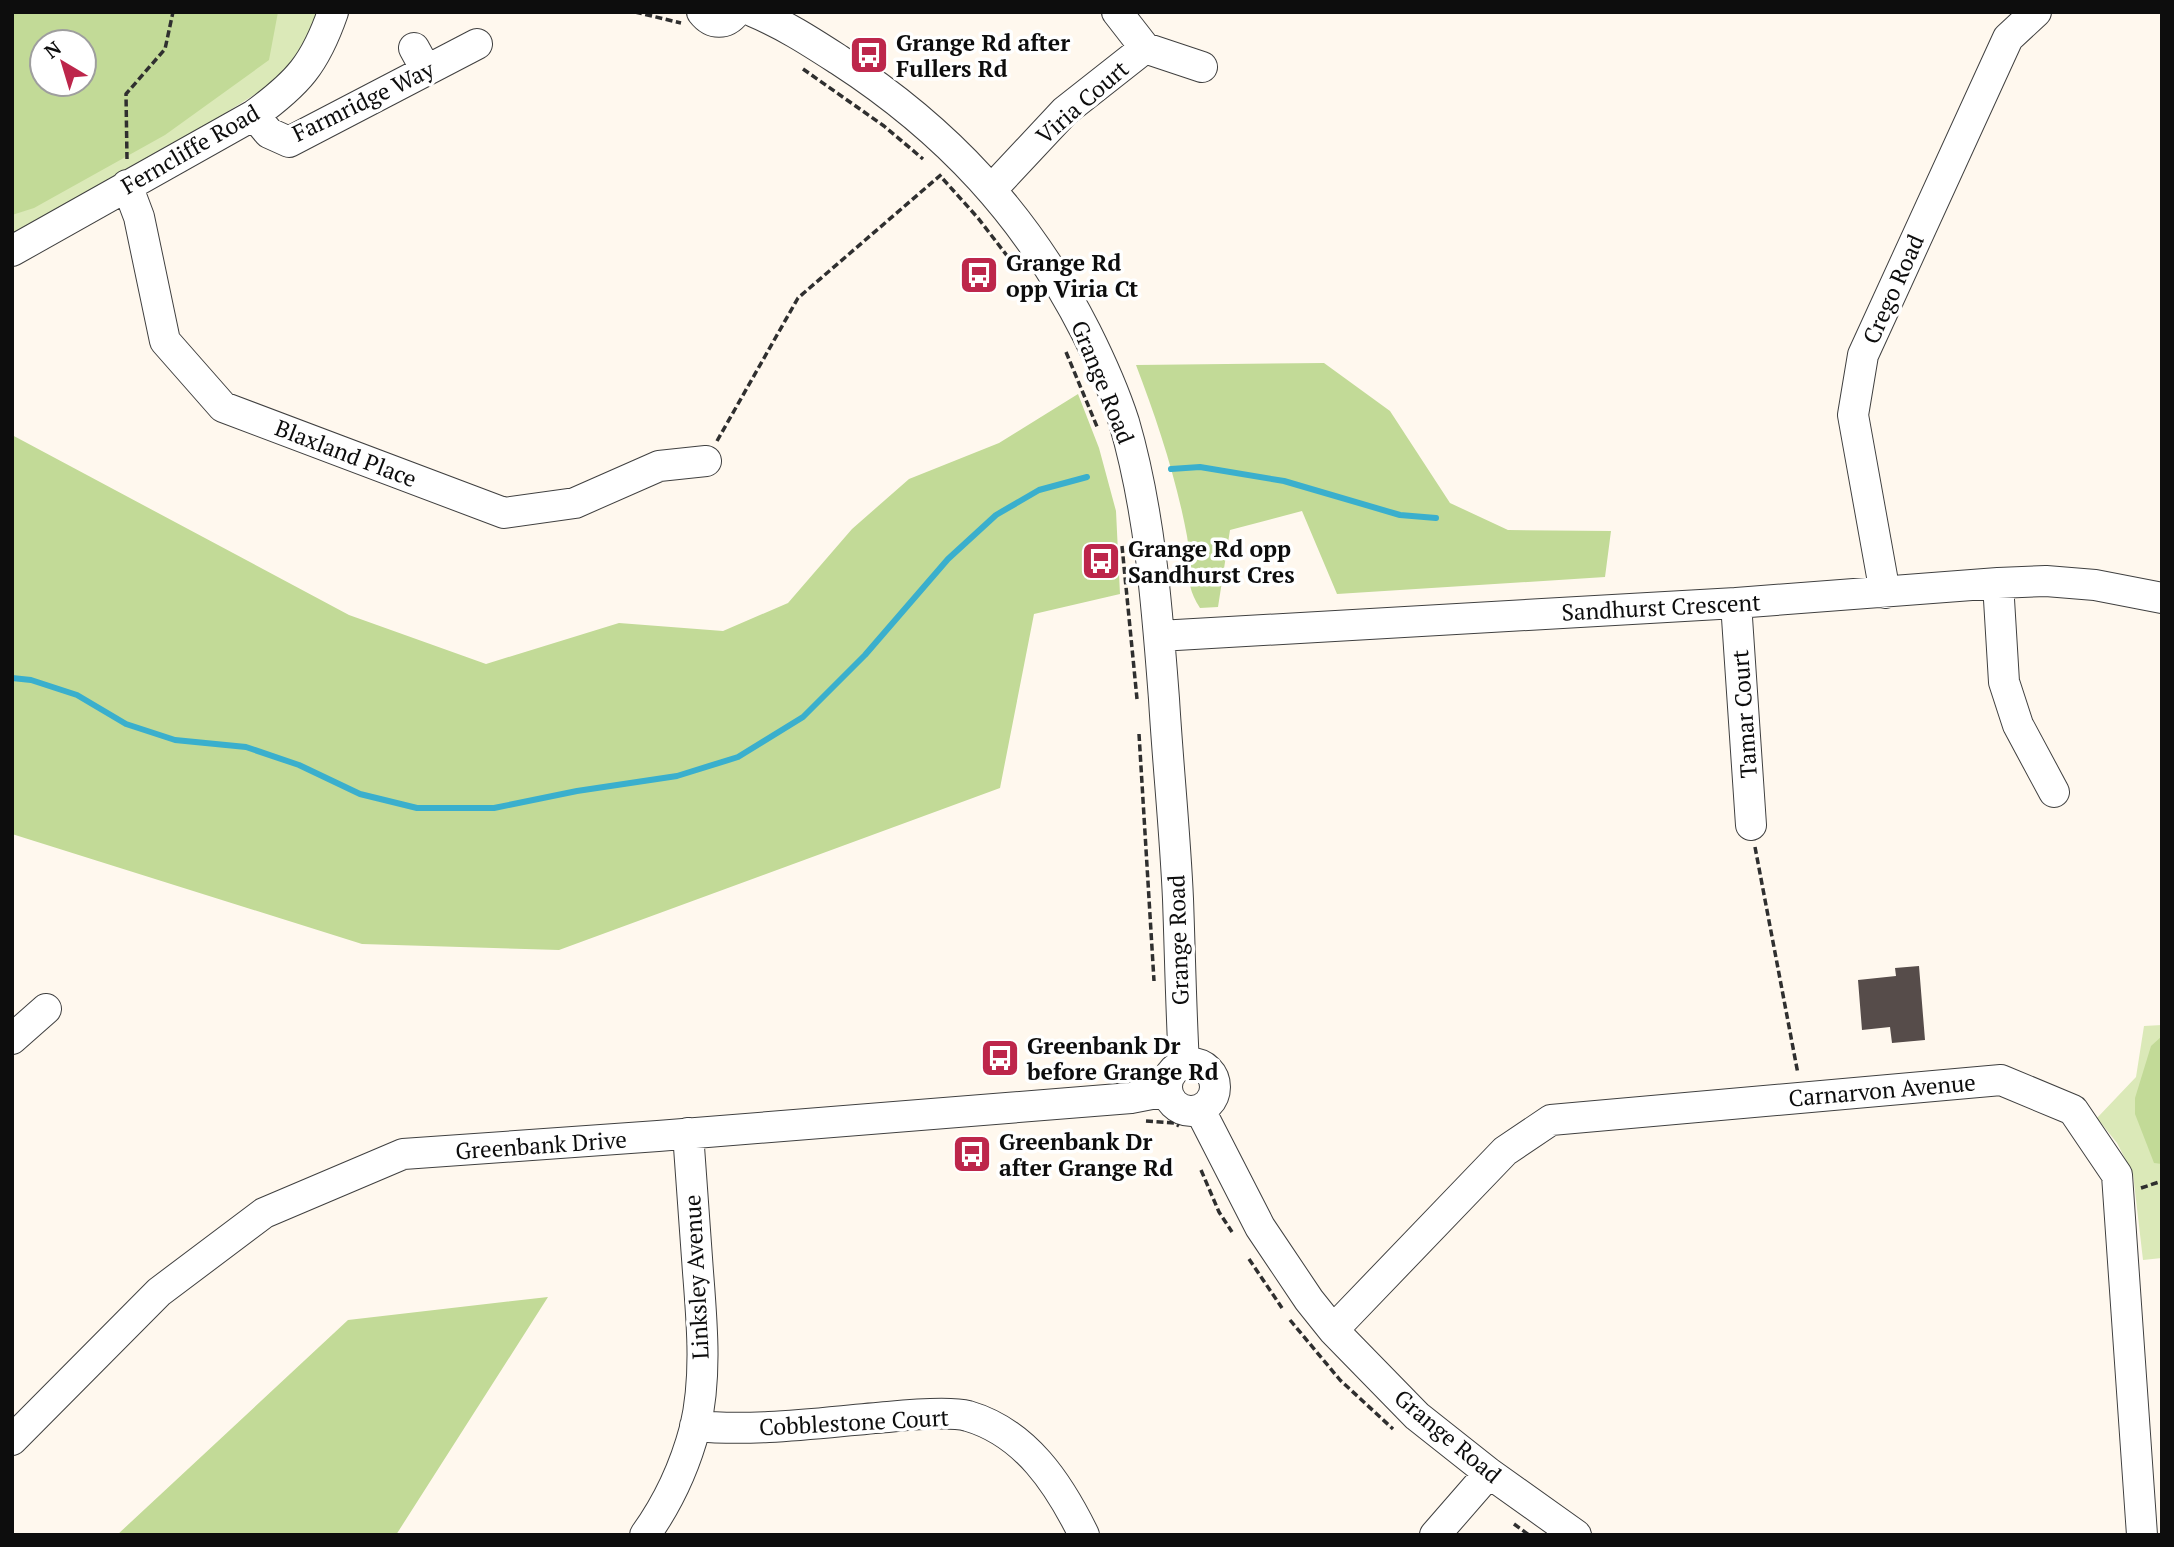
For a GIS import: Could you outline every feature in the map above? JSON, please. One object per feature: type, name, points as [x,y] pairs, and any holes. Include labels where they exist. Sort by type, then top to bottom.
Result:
[{"type":"street","name":"Ferncliffe Road","points":[[12,251],[254,115],[281,96],[302,76],[316,54],[332,12]]},
{"type":"street","points":[[695,19],[707,18],[721,22],[736,12]]},
{"type":"street","name":"Grange Road","points":[[754,12],[786,26],[863,76],[915,115],[945,167],[992,190],[1049,265],[1096,353],[1123,420],[1142,498],[1159,636],[1178,901],[1184,1064]]},
{"type":"street","name":"Viria Court","points":[[1117,12],[1145,48],[1202,67]]},
{"type":"street","name":"Crego Road","points":[[1885,593],[1853,415],[1863,355],[2008,38],[2036,12]]},
{"type":"street","name":"Farmridge Way","points":[[254,115],[269,133],[289,142],[420,60],[477,44]]},
{"type":"street","name":"Viria Court","points":[[992,190],[1065,111],[1145,48]]},
{"type":"street","name":"Blaxland Place","points":[[127,185],[139,217],[165,341],[223,407],[505,513],[575,503],[659,466],[706,461]]},
{"type":"street","name":"Sandhurst Crescent","points":[[1159,636],[1736,603],[2046,581],[2095,585],[2162,598]]},
{"type":"street","points":[[1998,583],[2004,682],[2018,724],[2054,792]]},
{"type":"street","name":"Tamar Court","points":[[1736,603],[1751,825]]},
{"type":"street","points":[[12,1039],[46,1009]]},
{"type":"street","points":[[1184,1064],[1202,1065],[1214,1079],[1213,1098],[1192,1121],[1192,1112],[1180,1109],[1154,1093],[1176,1068],[1184,1064]]},
{"type":"street","name":"Carnarvon Avenue","points":[[1333,1330],[1505,1151],[1551,1120],[2001,1080],[2073,1110],[2117,1175],[2142,1535]]},
{"type":"street","name":"Greenbank Drive","points":[[12,1440],[159,1292],[264,1213],[403,1154],[688,1133],[1154,1093]]},
{"type":"street","name":"Grange Road","points":[[1192,1121],[1309,1300],[1333,1330],[1417,1416],[1489,1473],[1576,1535]]},
{"type":"street","name":"Linksley Avenue","points":[[645,1535],[658,1517],[681,1471],[695,1426],[702,1332],[688,1133]]},
{"type":"street","name":"Cobblestone Court","points":[[695,1426],[731,1430],[915,1415],[966,1416],[1003,1432],[1033,1455],[1068,1502],[1084,1535]]},
{"type":"street","points":[[1435,1535],[1489,1473]]},
{"type":"path","points":[[127,185],[126,94],[165,49],[173,12]]},
{"type":"path","points":[[635,12],[695,19]]},
{"type":"path","points":[[795,64],[884,126],[925,160]]},
{"type":"path","points":[[706,461],[798,298],[945,167],[978,218],[1023,276]]},
{"type":"path","points":[[1065,349],[1099,432]]},
{"type":"path","points":[[1122,540],[1137,702]]},
{"type":"path","points":[[1139,729],[1154,982]]},
{"type":"path","points":[[1751,825],[1798,1070]]},
{"type":"path","points":[[1154,1093],[1145,1121],[1174,1123],[1180,1126],[1192,1121]]},
{"type":"path","points":[[1197,1162],[1219,1212],[1233,1233]]},
{"type":"path","points":[[1247,1254],[1259,1276],[1300,1334],[1340,1380],[1401,1436]]},
{"type":"path","points":[[1509,1520],[1529,1535]]},
{"type":"green space","points":[[12,12],[316,12],[313,25],[290,69],[184,139],[12,234]]},
{"type":"green space","points":[[12,12],[278,12],[269,60],[165,135],[34,208],[12,215]]},
{"type":"green space","points":[[1324,363],[1390,411],[1450,503],[1508,530],[1611,531],[1605,577],[1337,594],[1302,511],[1230,530],[1218,607],[1200,608],[1189,581],[1187,536],[1172,470],[1136,365]]},
{"type":"green space","points":[[1078,394],[1099,448],[1116,511],[1120,594],[1034,614],[1000,788],[559,950],[362,944],[12,834],[12,435],[349,615],[486,664],[619,623],[723,631],[788,603],[852,529],[909,479],[999,443]]},
{"type":"green space","points":[[2162,1025],[2162,1258],[2143,1260],[2133,1174],[2117,1143],[2097,1118],[2136,1077],[2144,1026]]},
{"type":"green space","points":[[2162,1036],[2162,1164],[2154,1163],[2135,1114],[2135,1098],[2151,1046]]},
{"type":"green space","points":[[548,1297],[396,1535],[117,1535],[348,1320]]},
{"type":"building","points":[[1919,966],[1925,1040],[1892,1043],[1890,1027],[1862,1030],[1858,980],[1896,976],[1895,968]]},
{"type":"waterway","points":[[1171,469],[1200,467],[1284,481],[1400,515],[1436,518]]},
{"type":"waterway","points":[[12,678],[31,680],[77,695],[126,724],[175,740],[246,747],[299,765],[360,794],[417,808],[494,808],[577,791],[677,776],[738,757],[803,717],[865,655],[948,559],[996,515],[1039,490],[1087,477]]},
{"type":"place","name":"Grange Rd after Fullers Rd","points":[[869,55]]},
{"type":"place","name":"Grange Rd opp Viria Ct","points":[[979,275]]},
{"type":"place","name":"Grange Rd opp Sandhurst Cres","points":[[1101,561]]},
{"type":"place","name":"Greenbank Dr before Grange Rd","points":[[1000,1058]]},
{"type":"place","name":"Greenbank Dr after Grange Rd","points":[[972,1154]]}]
